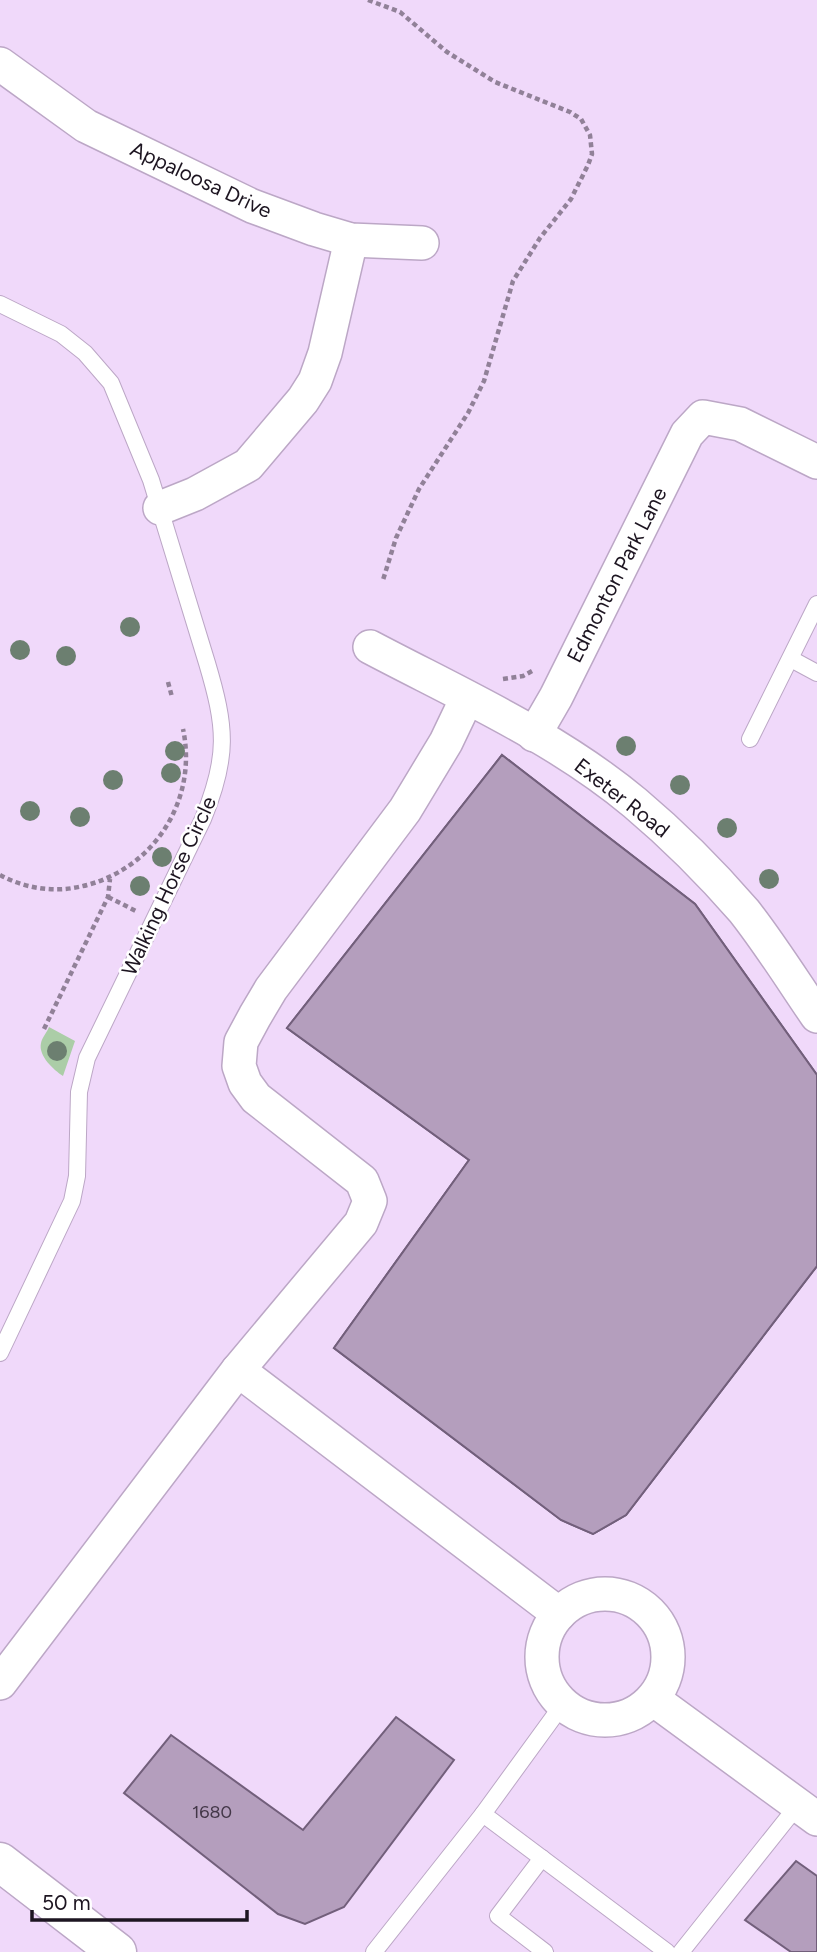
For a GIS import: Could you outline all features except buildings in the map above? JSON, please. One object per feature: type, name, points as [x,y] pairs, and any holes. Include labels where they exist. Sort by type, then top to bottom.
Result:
[{"type":"main road","points":[[0,1862],[117,1952]]},
{"type":"street","name":"Appaloosa Drive","points":[[0,64],[86,126],[252,206],[351,240],[422,243]]},
{"type":"street","points":[[160,508],[195,494],[248,465],[303,400],[326,353],[351,240]]},
{"type":"street","name":"Edmonton Park Lane","points":[[534,735],[556,697],[687,434],[703,417],[740,424],[817,462]]},
{"type":"street","name":"Exeter Road","points":[[370,646],[534,735],[598,775],[634,802],[675,839],[744,912],[817,1016]]},
{"type":"street","points":[[0,1683],[238,1370],[361,1223],[370,1201],[362,1181],[256,1098],[245,1083],[239,1066],[241,1042],[271,989],[405,810],[446,742],[467,698]]},
{"type":"street","points":[[238,1370],[559,1614]]},
{"type":"street","points":[[608,1593],[626,1596],[642,1605],[657,1620],[667,1639],[669,1660],[664,1681],[653,1699],[638,1712],[609,1720],[580,1715],[563,1704],[550,1689],[543,1670],[542,1650],[548,1631],[559,1614],[573,1602],[590,1595],[608,1593]]},
{"type":"street","points":[[653,1699],[807,1812]]},
{"type":"lane","name":"Walking Horse Circle","points":[[0,304],[61,334],[85,353],[111,383],[151,480],[216,692],[223,752],[213,793],[203,819],[87,1058],[79,1092],[77,1176],[72,1201],[0,1353]]},
{"type":"lane","points":[[750,739],[817,604]]},
{"type":"lane","points":[[791,659],[817,673]]},
{"type":"lane","points":[[374,1952],[483,1814],[563,1704]]},
{"type":"lane","points":[[681,1952],[807,1812]]},
{"type":"lane","points":[[483,1814],[667,1952]]},
{"type":"lane","points":[[542,1858],[498,1916],[545,1952]]},
{"type":"path","points":[[368,0],[400,12],[447,52],[495,82],[581,119],[590,135],[592,155],[571,199],[540,238],[513,281],[484,381],[468,413],[419,489],[396,538],[383,580]]},
{"type":"path","points":[[168,682],[172,697]]},
{"type":"path","points":[[0,875],[27,886],[49,890],[91,885],[110,878],[135,862],[154,845],[169,822],[180,797],[186,776],[187,755],[183,729]]},
{"type":"path","points":[[44,1029],[108,897],[110,878]]},
{"type":"path","points":[[108,897],[139,912]]},
{"type":"green space","points":[[49,1027],[75,1041],[63,1076],[51,1066],[42,1053],[41,1043]]}]
